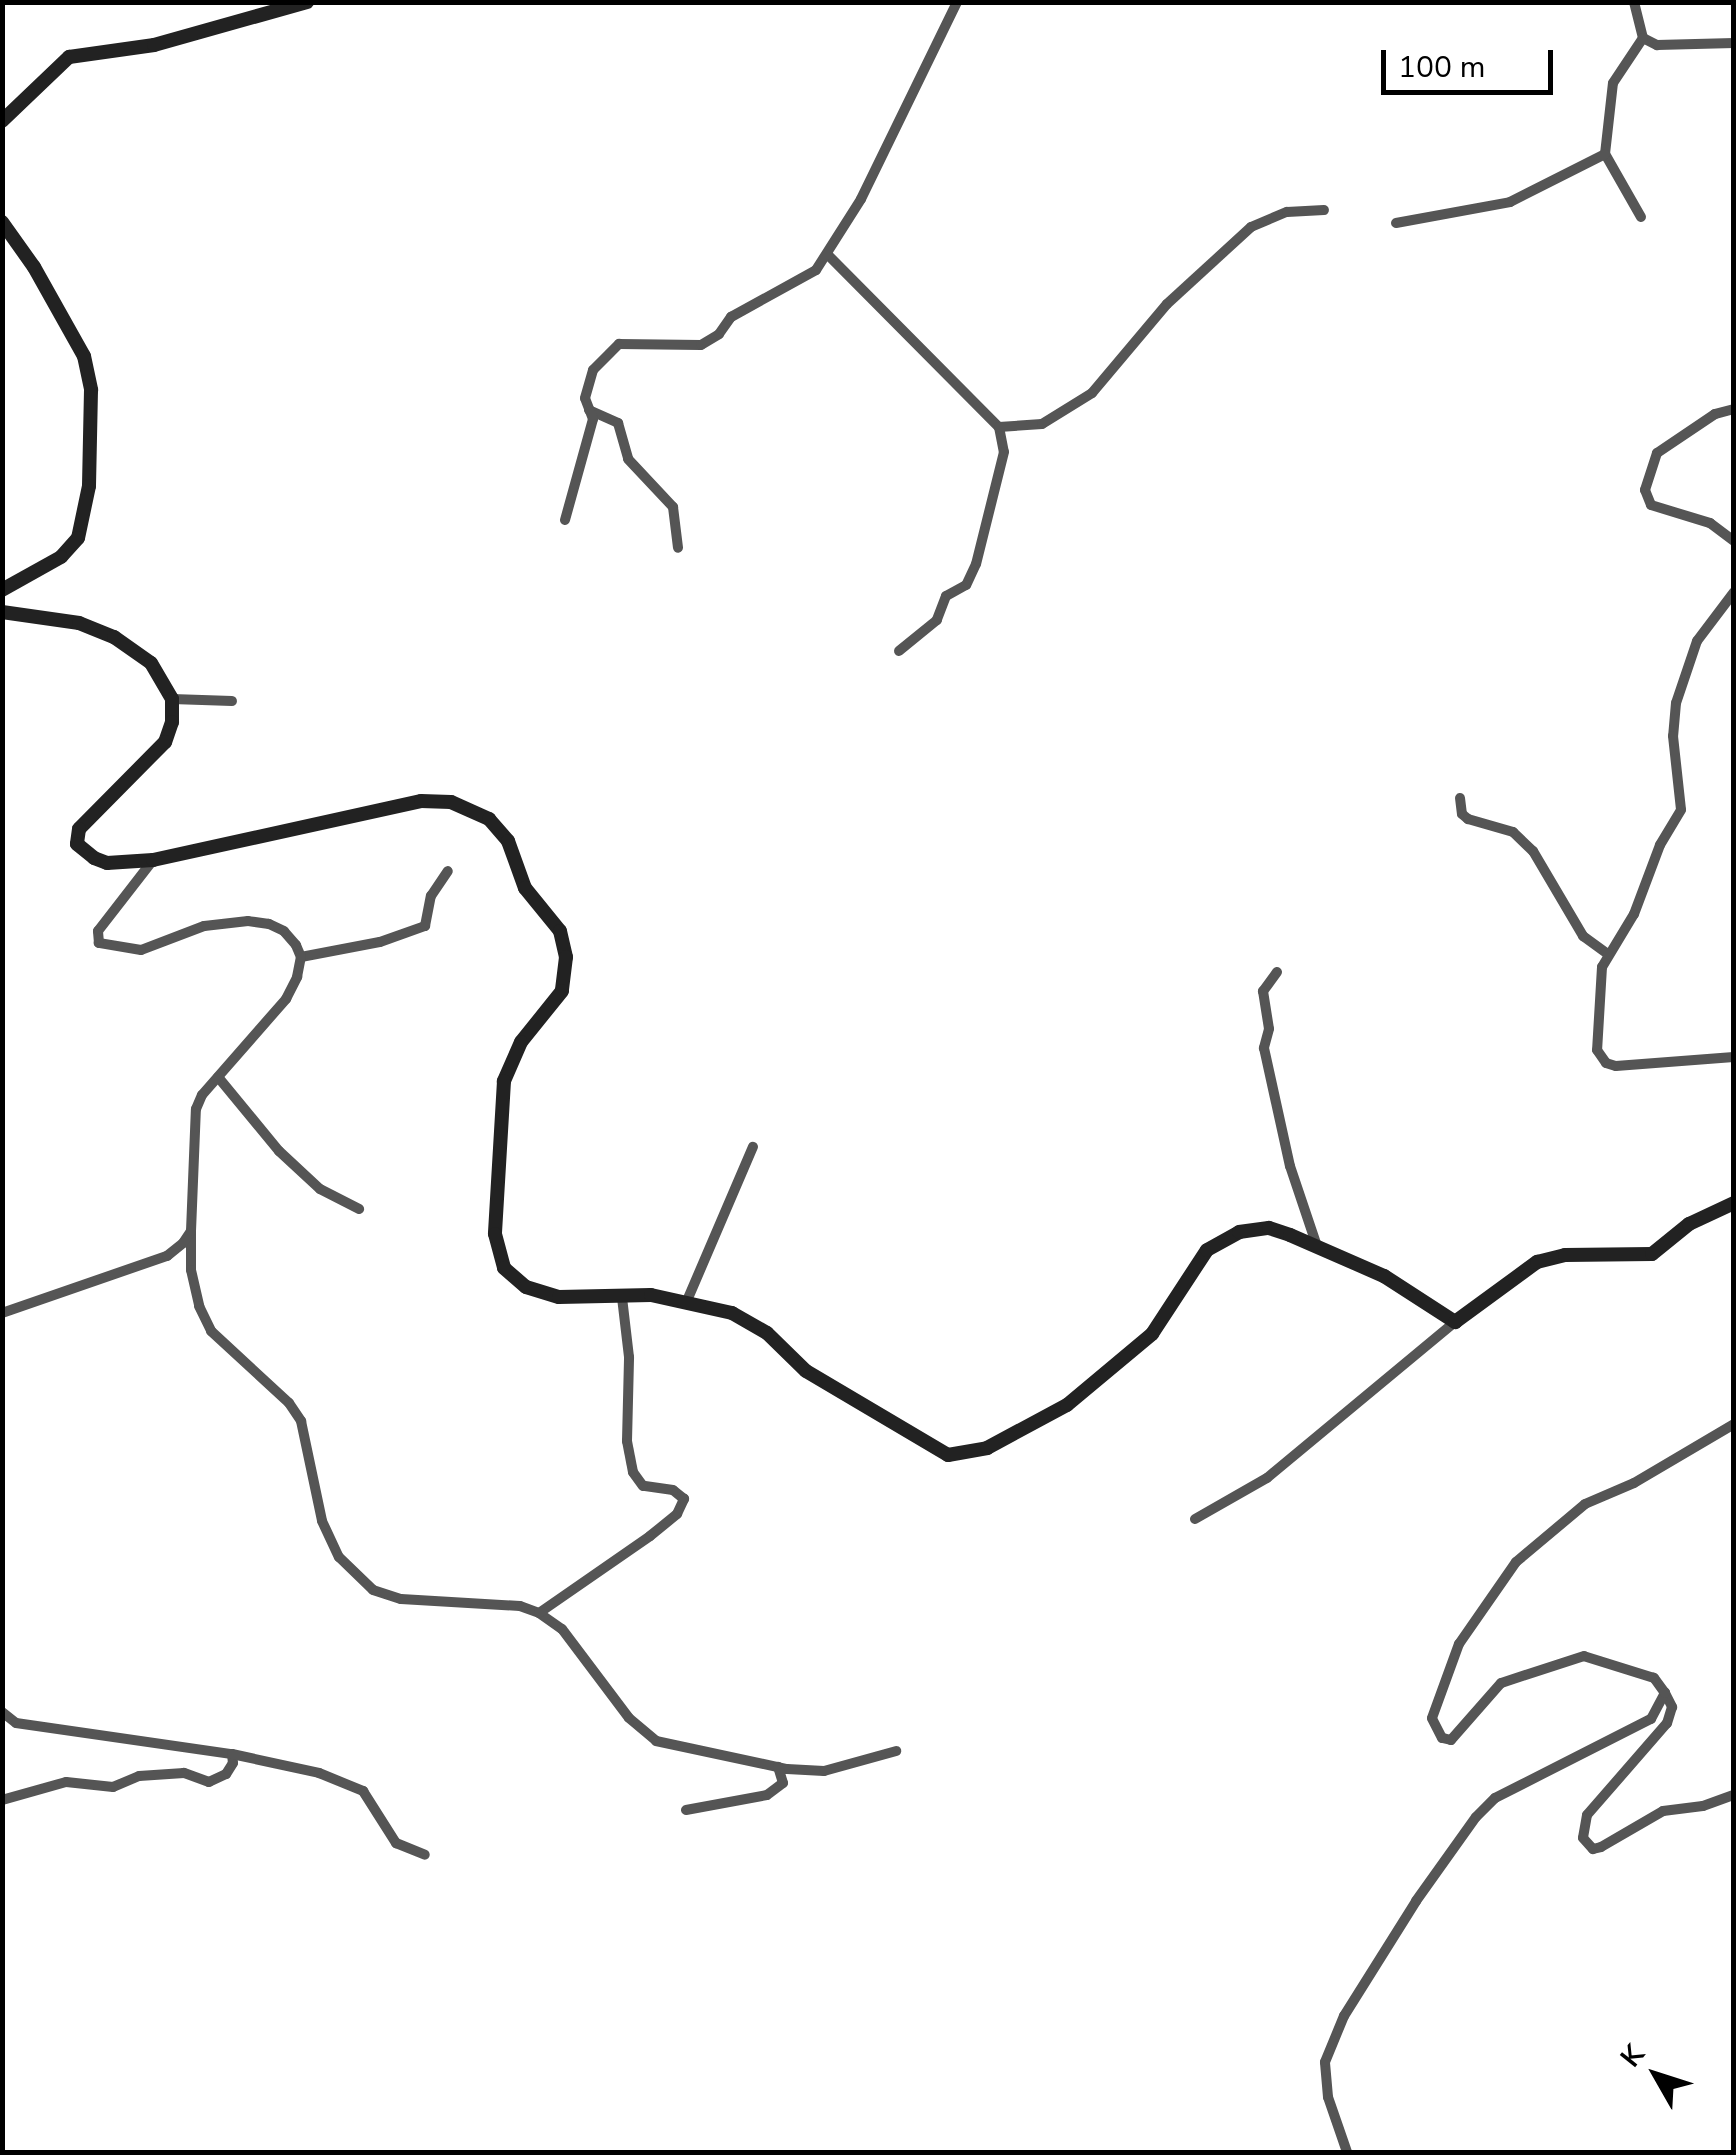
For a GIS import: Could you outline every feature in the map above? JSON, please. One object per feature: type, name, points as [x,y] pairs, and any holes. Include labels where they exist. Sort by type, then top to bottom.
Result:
[{"type":"street","points":[[2,121],[64,59],[202,33],[307,2]]},
{"type":"street","points":[[565,520],[593,419],[584,390],[593,370],[620,344],[701,345],[719,334],[731,318],[816,270],[828,255],[958,2]]},
{"type":"street","points":[[1634,2],[1643,38],[1614,83],[1605,154],[1642,218]]},
{"type":"street","points":[[1643,38],[1657,45],[1734,43]]},
{"type":"street","points":[[1396,224],[1510,202],[1605,154]]},
{"type":"street","points":[[999,427],[1042,424],[1092,393],[1167,304],[1251,226],[1287,212],[1324,210]]},
{"type":"street","points":[[2,222],[34,267],[84,356],[91,390],[89,486],[78,538],[61,557],[2,590]]},
{"type":"street","points":[[828,255],[999,427],[1004,452],[966,586],[946,596],[936,620],[899,651]]},
{"type":"street","points":[[589,410],[618,423],[628,459],[674,508],[678,548]]},
{"type":"street","points":[[1734,410],[1715,414],[1657,453],[1644,490],[1651,505],[1710,523],[1734,541]]},
{"type":"street","points":[[1734,592],[1697,641],[1673,716],[1681,810],[1660,844],[1634,914],[1608,954],[1598,995],[1597,1050],[1606,1063],[1642,1066],[1734,1056]]},
{"type":"street","points":[[2,612],[79,623],[114,637],[151,662],[172,699],[172,722],[165,742],[139,772],[92,812],[76,839],[84,853],[107,863],[153,860],[421,800],[452,802],[482,814],[496,825],[508,841],[525,888],[560,931],[566,971],[562,991],[521,1042],[504,1081],[496,1234],[499,1258],[513,1279],[541,1292],[570,1298],[651,1295],[746,1319],[806,1371],[948,1455],[987,1448],[1048,1418],[1160,1326],[1190,1272],[1217,1242],[1249,1229],[1268,1228],[1384,1276],[1455,1322]]},
{"type":"street","points":[[172,699],[232,702]]},
{"type":"street","points":[[1460,798],[1462,814],[1513,832],[1533,851],[1575,925],[1608,954]]},
{"type":"street","points":[[153,860],[98,931],[99,943],[141,950],[204,926],[248,921],[284,930],[301,957]]},
{"type":"street","points":[[301,957],[380,942],[425,926],[430,896],[448,871]]},
{"type":"street","points":[[301,957],[286,999],[218,1077],[196,1110],[192,1270],[199,1306],[211,1331],[290,1403],[300,1421],[322,1521],[340,1557],[373,1590],[400,1599],[520,1606],[539,1612],[562,1629],[628,1718],[656,1741],[778,1767],[824,1771],[896,1752]]},
{"type":"street","points":[[1277,972],[1264,991],[1269,1029],[1264,1048],[1290,1166],[1317,1248]]},
{"type":"street","points":[[218,1077],[292,1164],[320,1189],[359,1210]]},
{"type":"street","points":[[686,1302],[752,1147]]},
{"type":"street","points":[[1194,1519],[1232,1502],[1267,1478],[1455,1322],[1537,1262],[1565,1255],[1652,1254],[1689,1224],[1734,1203]]},
{"type":"street","points":[[2,1313],[167,1256],[191,1231]]},
{"type":"street","points":[[539,1612],[598,1576],[664,1525],[677,1514],[684,1499],[673,1490],[642,1486],[633,1472],[627,1442],[629,1357],[622,1297]]},
{"type":"street","points":[[1734,1424],[1634,1483],[1585,1504],[1516,1562],[1459,1644],[1432,1718],[1442,1738],[1451,1740],[1501,1684],[1584,1656],[1654,1678],[1672,1708],[1668,1723],[1587,1814],[1583,1838],[1593,1849],[1662,1811],[1703,1806],[1734,1795]]},
{"type":"street","points":[[1347,2152],[1328,2097],[1325,2062],[1344,2016],[1416,1900],[1495,1798],[1651,1719],[1665,1694]]},
{"type":"street","points":[[2,1712],[16,1723],[232,1754],[319,1773],[363,1791],[396,1843],[426,1855]]},
{"type":"street","points":[[2,1800],[66,1782],[113,1787],[139,1776],[184,1773],[209,1782],[226,1774],[233,1764],[232,1754]]},
{"type":"street","points":[[686,1810],[767,1796],[783,1783],[778,1767]]}]
